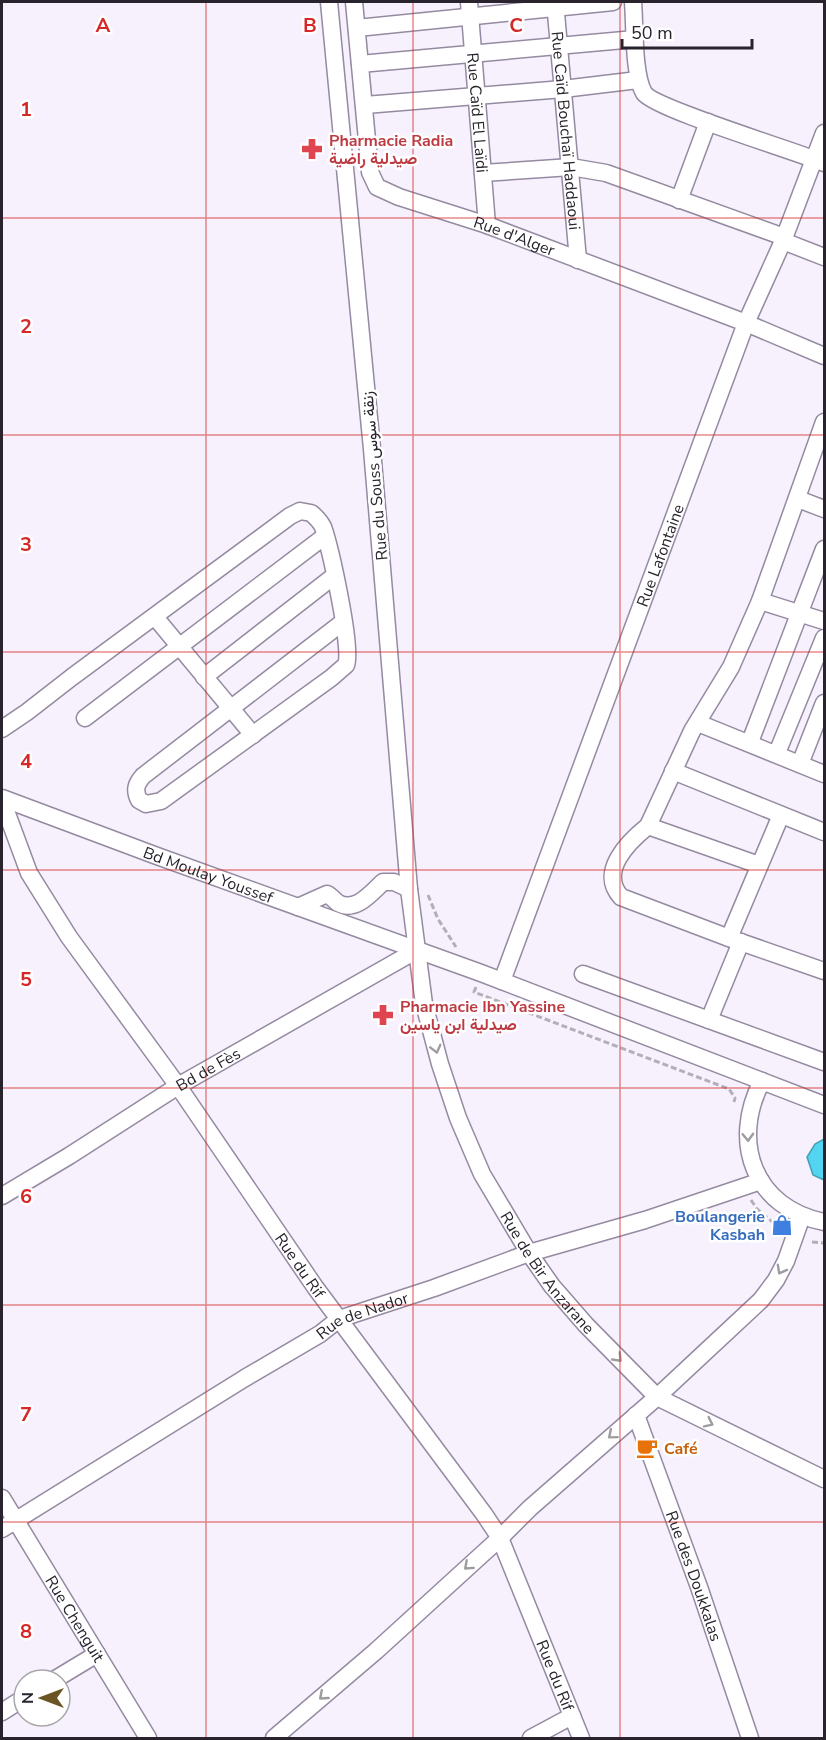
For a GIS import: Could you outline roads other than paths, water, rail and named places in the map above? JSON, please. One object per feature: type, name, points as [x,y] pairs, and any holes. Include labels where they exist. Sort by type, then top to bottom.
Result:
[{"type":"street","name":"Rue du Souss زنقة سوس","points":[[329,2],[372,449],[409,889],[417,950]]},
{"type":"street","name":"Rue d'Alger","points":[[354,2],[370,172],[377,187],[399,197],[487,225],[746,323],[825,356]]},
{"type":"street","points":[[357,28],[470,9],[613,2]]},
{"type":"street","points":[[633,2],[638,80],[651,100],[819,161]]},
{"type":"street","name":"Rue Caïd Bouchaï Haddaoui","points":[[556,4],[578,260]]},
{"type":"street","name":"Rue Caïd El Laïdi","points":[[470,9],[487,225]]},
{"type":"street","points":[[360,64],[635,39]]},
{"type":"street","points":[[365,105],[563,89],[638,80]]},
{"type":"street","points":[[678,200],[708,122]]},
{"type":"street","name":"Rue Lafontaine","points":[[502,981],[746,323],[819,161],[825,133]]},
{"type":"street","points":[[483,173],[571,167],[606,173],[825,257]]},
{"type":"street","points":[[825,422],[760,601],[731,667],[692,731],[648,826],[623,849],[613,874],[616,892],[621,897],[825,971]]},
{"type":"street","points":[[798,499],[825,509]]},
{"type":"street","points":[[2,729],[297,513],[308,512],[316,517],[322,526],[343,622],[348,651],[346,665],[161,801],[146,804],[139,800],[136,785],[143,776],[343,622]]},
{"type":"street","points":[[85,718],[325,536]]},
{"type":"street","points":[[750,742],[825,549]]},
{"type":"street","points":[[204,677],[334,576]]},
{"type":"street","points":[[760,601],[825,621]]},
{"type":"street","points":[[154,616],[253,735]]},
{"type":"street","points":[[777,753],[825,638]]},
{"type":"street","points":[[800,764],[825,703]]},
{"type":"street","points":[[698,723],[825,774]]},
{"type":"street","points":[[673,771],[825,832]]},
{"type":"street","name":"Bd Moulay Youssef","points":[[2,799],[481,973],[825,1105]]},
{"type":"street","name":"Rue du Rif","points":[[2,799],[28,873],[69,937],[178,1086],[315,1287],[500,1538],[581,1738]]},
{"type":"street","points":[[709,1020],[759,865],[781,815]]},
{"type":"street","points":[[648,826],[759,865]]},
{"type":"street","points":[[298,907],[327,894],[339,903],[353,905],[364,899],[383,882],[394,882],[409,889]]},
{"type":"street","name":"Bd de Fès","points":[[2,1196],[178,1086],[417,950]]},
{"type":"street","name":"Rue de Bir Anzarane","points":[[417,950],[424,1004],[440,1064],[458,1118],[482,1174],[529,1253],[552,1286],[657,1397],[825,1479]]},
{"type":"street","points":[[582,974],[825,1062]]},
{"type":"street","points":[[762,1081],[751,1105],[747,1131],[748,1148],[753,1165],[761,1181],[786,1207],[802,1216],[825,1222]]},
{"type":"street","name":"Rue de Nador","points":[[8,1525],[320,1334],[339,1319],[434,1288],[529,1253],[645,1220],[761,1181]]},
{"type":"street","points":[[274,1738],[376,1650],[530,1508],[657,1397],[761,1300],[786,1261],[802,1216]]},
{"type":"street","name":"Rue des Doukkalas","points":[[636,1415],[699,1587],[750,1738]]},
{"type":"street","name":"Rue Chenguit","points":[[2,1498],[8,1525],[97,1654],[148,1738]]},
{"type":"street","points":[[72,1669],[97,1654]]},
{"type":"street","points":[[531,1738],[572,1716]]},
{"type":"water","points":[[824,1139],[824,1180],[813,1175],[807,1157],[815,1144]]},
{"type":"place","name":"Pharmacie Radia صيدلية راضية","points":[[312,149]]},
{"type":"place","name":"Pharmacie Ibn Yassine صيدلية ابن ياسين","points":[[383,1015]]},
{"type":"place","name":"Boulangerie Kasbah","points":[[782,1225]]},
{"type":"place","name":"Café","points":[[647,1448]]}]
